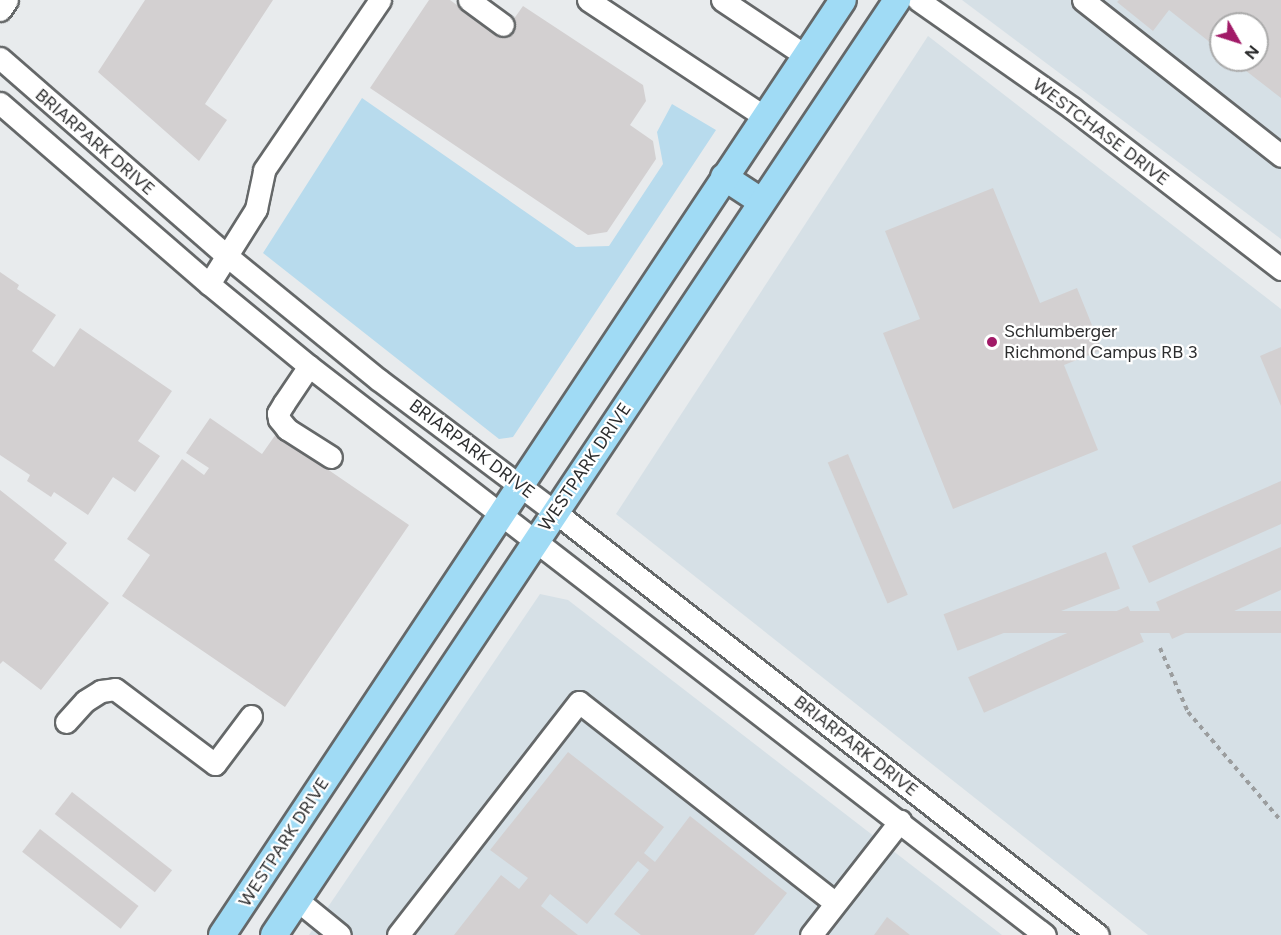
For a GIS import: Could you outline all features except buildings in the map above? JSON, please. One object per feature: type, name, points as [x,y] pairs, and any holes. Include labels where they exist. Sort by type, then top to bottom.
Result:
[{"type":"main road","name":"WESTPARK DRIVE","points":[[222,935],[519,484],[540,458],[843,0]]},
{"type":"main road","name":"WESTPARK DRIVE","points":[[274,935],[897,0]]},
{"type":"main road","points":[[724,177],[762,202]]},
{"type":"street","points":[[0,10],[7,0]]},
{"type":"street","points":[[209,285],[256,209],[264,170],[380,0]]},
{"type":"street","points":[[469,0],[502,25]]},
{"type":"street","points":[[588,0],[765,117]]},
{"type":"street","name":"WESTCHASE DRIVE","points":[[918,0],[1072,108],[1281,269]]},
{"type":"street","points":[[1083,0],[1281,156]]},
{"type":"street","points":[[725,1],[806,56]]},
{"type":"street","name":"BRIARPARK DRIVE","points":[[0,58],[227,256],[380,380],[519,484],[1098,935]]},
{"type":"street","name":"BRIARPARK DRIVE","points":[[0,103],[209,285],[309,366],[537,539],[1045,935]]},
{"type":"street","points":[[309,366],[278,413],[279,419],[287,429],[332,458]]},
{"type":"street","points":[[66,722],[85,701],[101,691],[115,689],[215,764],[251,716]]},
{"type":"street","points":[[398,935],[579,702],[835,903]]},
{"type":"street","points":[[811,935],[900,821]]},
{"type":"street","points":[[297,900],[340,935]]},
{"type":"path","points":[[1160,648],[1188,712],[1281,821]]},
{"type":"shaded area","points":[[962,0],[1281,0],[1281,239]]},
{"type":"shaded area","points":[[928,36],[1281,309],[1281,935],[1148,935],[616,514]]},
{"type":"shaded area","points":[[362,98],[576,247],[609,246],[663,164],[657,132],[672,104],[716,130],[513,437],[499,439],[263,253]]},
{"type":"shaded area","points":[[540,594],[568,600],[1002,935],[309,935]]},
{"type":"place","name":"Schlumberger Richmond Campus RB 3","points":[[992,342]]}]
